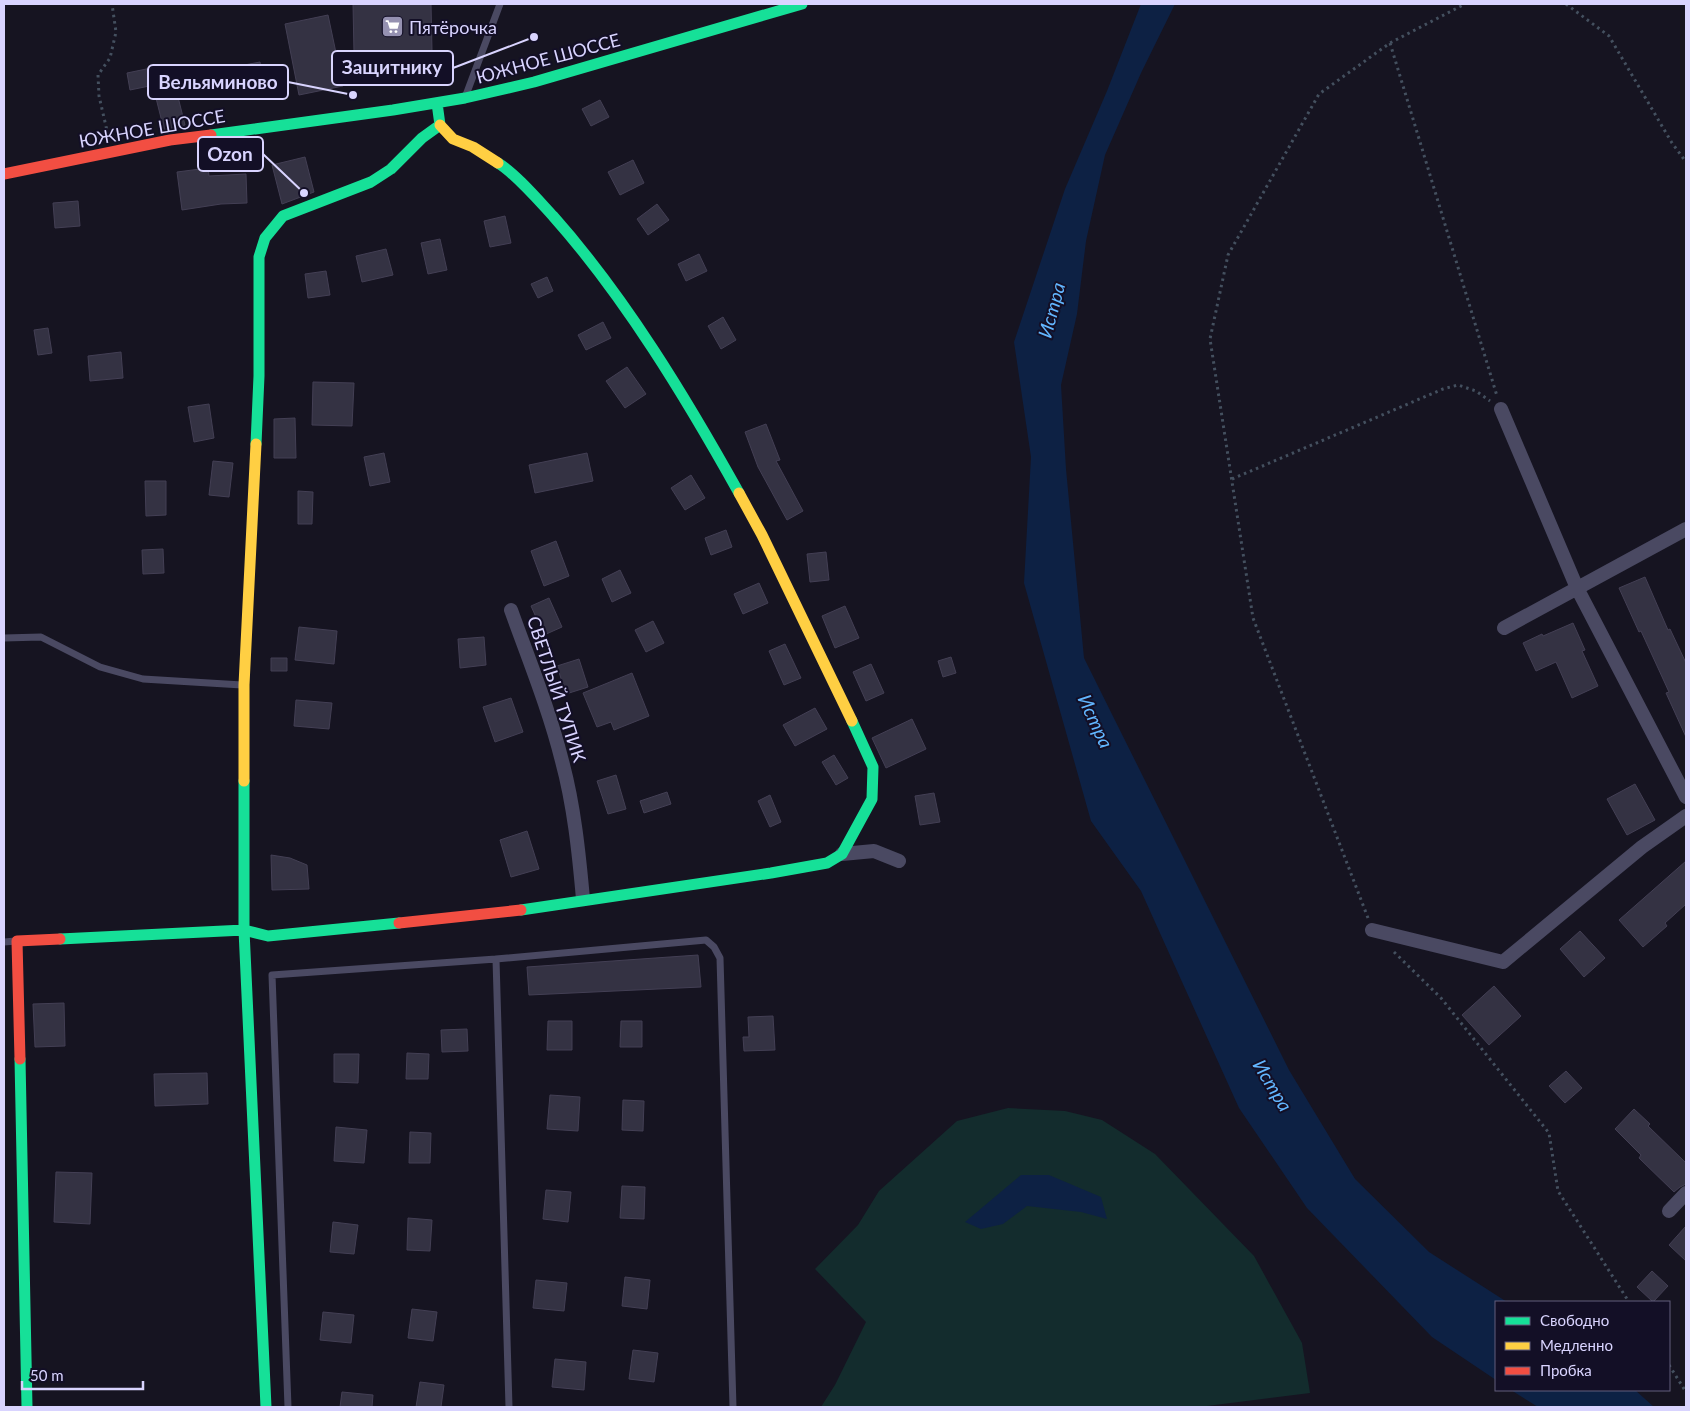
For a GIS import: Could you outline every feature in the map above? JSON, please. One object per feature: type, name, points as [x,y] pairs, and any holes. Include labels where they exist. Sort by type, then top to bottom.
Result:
[{"type":"street","name":"ЮЖНОЕ ШОССЕ","points":[[4,174],[170,140],[465,98],[534,82],[802,4]]},
{"type":"street","points":[[437,103],[440,126],[453,139],[502,164],[573,239],[628,312],[710,442],[762,535],[873,767],[872,799],[842,854]]},
{"type":"street","points":[[266,1407],[244,930],[244,685],[259,376],[259,257],[265,238],[283,216],[371,182],[390,170],[422,138],[440,126]]},
{"type":"street","points":[[1501,409],[1577,588],[1686,797]]},
{"type":"street","points":[[1504,628],[1686,529]]},
{"type":"street","name":"СВЕТЛЫЙ ТУПИК","points":[[510,610],[546,707],[563,762],[578,847],[583,900]]},
{"type":"street","points":[[1372,930],[1503,962],[1642,847],[1686,816]]},
{"type":"street","points":[[27,1407],[17,941],[244,930],[268,936],[491,914],[790,869],[827,862],[842,854],[874,851],[899,860]]},
{"type":"street","points":[[1669,1211],[1686,1193]]},
{"type":"lane","points":[[465,98],[500,4]]},
{"type":"lane","points":[[4,638],[41,637],[100,667],[143,679],[244,685]]},
{"type":"lane","points":[[288,1407],[272,975],[496,959],[706,940],[714,947],[720,958],[733,1407]]},
{"type":"lane","points":[[4,942],[17,941]]},
{"type":"lane","points":[[496,959],[509,1407]]},
{"type":"path","points":[[112,4],[116,32],[110,58],[98,75],[99,96],[106,133],[118,150]]},
{"type":"path","points":[[1372,930],[1253,618],[1210,339],[1228,255],[1319,94],[1390,43],[1465,4]]},
{"type":"path","points":[[1566,4],[1609,36],[1672,143],[1686,162]]},
{"type":"path","points":[[1390,43],[1501,409]]},
{"type":"path","points":[[1232,479],[1442,390],[1458,385],[1476,391],[1501,409]]},
{"type":"path","points":[[1393,950],[1442,998],[1549,1133],[1558,1191],[1628,1301]]},
{"type":"path","points":[[1670,1366],[1686,1392]]},
{"type":"green space","points":[[1008,1108],[1065,1111],[1102,1120],[1155,1154],[1254,1256],[1302,1343],[1310,1393],[1199,1407],[821,1407],[835,1385],[866,1322],[815,1269],[858,1225],[879,1191],[957,1121]]},
{"type":"water","name":"Истра","points":[[1141,4],[1175,4],[1141,73],[1105,155],[1086,241],[1077,314],[1061,385],[1066,469],[1084,658],[1289,1070],[1355,1179],[1429,1252],[1505,1301],[1495,1301],[1495,1379],[1432,1337],[1307,1208],[1239,1108],[1141,891],[1091,821],[1024,583],[1031,457],[1014,342],[1065,189],[1107,91]]},
{"type":"water","points":[[1021,1175],[1049,1175],[1101,1197],[1107,1219],[1081,1212],[1027,1206],[1003,1224],[981,1229],[965,1222]]},
{"type":"water","points":[[1513,1391],[1636,1391],[1654,1407],[1538,1407]]},
{"type":"building","name":"Пятёрочка","points":[[353,4],[431,4],[432,51],[354,53]]},
{"type":"building","points":[[328,15],[343,86],[299,95],[285,24]]},
{"type":"building","points":[[260,62],[265,92],[240,97],[234,67]]},
{"type":"building","points":[[156,67],[159,84],[130,90],[127,73]]},
{"type":"building","points":[[176,89],[185,125],[164,130],[155,94]]},
{"type":"building","points":[[600,100],[609,117],[591,126],[582,109]]},
{"type":"building","points":[[305,157],[314,192],[282,204],[272,165]]},
{"type":"building","points":[[633,160],[644,183],[620,195],[608,172]]},
{"type":"building","points":[[208,168],[209,176],[246,174],[247,203],[221,204],[182,210],[177,172]]},
{"type":"building","points":[[78,201],[80,226],[55,228],[53,203]]},
{"type":"building","points":[[657,204],[669,220],[648,235],[637,219]]},
{"type":"building","points":[[505,216],[511,243],[490,247],[484,221]]},
{"type":"building","points":[[440,239],[447,270],[428,274],[421,243]]},
{"type":"building","points":[[386,249],[393,275],[362,282],[356,256]]},
{"type":"building","points":[[699,254],[707,271],[686,281],[678,264]]},
{"type":"building","points":[[326,271],[330,295],[308,298],[305,274]]},
{"type":"building","points":[[547,277],[553,291],[538,298],[531,284]]},
{"type":"building","points":[[723,317],[736,340],[721,349],[708,326]]},
{"type":"building","points":[[603,322],[611,338],[586,350],[578,335]]},
{"type":"building","points":[[48,328],[52,353],[38,355],[34,330]]},
{"type":"building","points":[[121,352],[123,378],[90,381],[88,356]]},
{"type":"building","points":[[627,367],[646,394],[625,408],[606,381]]},
{"type":"building","points":[[313,382],[354,383],[352,426],[312,425]]},
{"type":"building","points":[[209,404],[214,438],[194,442],[188,407]]},
{"type":"building","points":[[295,418],[296,458],[274,458],[274,419]]},
{"type":"building","points":[[766,424],[780,460],[776,461],[803,511],[787,520],[758,467],[745,432]]},
{"type":"building","points":[[384,453],[390,482],[370,486],[364,457]]},
{"type":"building","points":[[587,453],[593,481],[535,493],[529,465]]},
{"type":"building","points":[[213,461],[233,463],[229,497],[209,495]]},
{"type":"building","points":[[691,475],[705,498],[685,510],[671,488]]},
{"type":"building","points":[[145,481],[166,481],[166,515],[146,516]]},
{"type":"building","points":[[298,491],[313,492],[312,524],[298,524]]},
{"type":"building","points":[[726,530],[732,547],[711,555],[705,538]]},
{"type":"building","points":[[556,541],[569,576],[544,586],[531,551]]},
{"type":"building","points":[[163,549],[164,573],[143,574],[142,550]]},
{"type":"building","points":[[826,552],[829,580],[810,582],[807,554]]},
{"type":"building","points":[[620,570],[631,593],[612,602],[602,579]]},
{"type":"building","points":[[1645,577],[1668,630],[1670,629],[1686,663],[1686,737],[1666,693],[1669,692],[1619,588]]},
{"type":"building","points":[[759,583],[768,603],[743,614],[734,594]]},
{"type":"building","points":[[549,598],[562,627],[544,635],[531,606]]},
{"type":"building","points":[[845,606],[859,638],[835,648],[822,616]]},
{"type":"building","points":[[653,621],[664,643],[646,652],[635,630]]},
{"type":"building","points":[[1573,623],[1585,650],[1582,651],[1598,686],[1572,698],[1556,662],[1536,671],[1523,643]]},
{"type":"building","points":[[299,627],[337,631],[334,664],[295,660]]},
{"type":"building","points":[[484,637],[486,665],[460,668],[458,639]]},
{"type":"building","points":[[785,644],[801,678],[784,685],[769,651]]},
{"type":"building","points":[[951,657],[956,673],[943,677],[938,661]]},
{"type":"building","points":[[271,658],[287,658],[287,671],[271,671]]},
{"type":"building","points":[[579,659],[588,687],[566,694],[557,666]]},
{"type":"building","points":[[871,664],[884,693],[866,701],[853,672]]},
{"type":"building","points":[[632,673],[649,716],[614,730],[611,722],[597,727],[583,693]]},
{"type":"building","points":[[511,698],[523,732],[495,742],[483,707]]},
{"type":"building","points":[[296,700],[332,703],[329,729],[294,726]]},
{"type":"building","points":[[815,708],[827,729],[795,746],[783,725]]},
{"type":"building","points":[[912,719],[926,749],[886,768],[872,738]]},
{"type":"building","points":[[834,755],[848,778],[836,785],[822,762]]},
{"type":"building","points":[[616,775],[626,809],[608,814],[597,781]]},
{"type":"building","points":[[1635,784],[1655,820],[1627,835],[1607,799]]},
{"type":"building","points":[[667,792],[671,804],[644,813],[640,801]]},
{"type":"building","points":[[934,793],[940,822],[920,825],[915,796]]},
{"type":"building","points":[[770,795],[781,822],[770,827],[758,801]]},
{"type":"building","points":[[527,831],[539,869],[511,877],[500,840]]},
{"type":"building","points":[[271,855],[290,858],[307,865],[309,889],[272,890]]},
{"type":"building","points":[[1686,861],[1686,904],[1665,923],[1667,926],[1643,947],[1619,920]]},
{"type":"building","points":[[1580,931],[1605,958],[1584,977],[1560,949]]},
{"type":"building","points":[[698,955],[701,987],[529,995],[527,967]]},
{"type":"building","points":[[1494,986],[1521,1016],[1489,1045],[1462,1015]]},
{"type":"building","points":[[64,1003],[65,1046],[35,1047],[33,1004]]},
{"type":"building","points":[[773,1016],[775,1050],[744,1051],[743,1037],[749,1037],[748,1017]]},
{"type":"building","points":[[548,1021],[572,1021],[572,1050],[547,1050]]},
{"type":"building","points":[[621,1021],[642,1021],[642,1047],[620,1047]]},
{"type":"building","points":[[467,1029],[468,1051],[442,1052],[441,1030]]},
{"type":"building","points":[[407,1053],[429,1054],[428,1079],[406,1079]]},
{"type":"building","points":[[334,1054],[359,1054],[358,1083],[334,1082]]},
{"type":"building","points":[[1566,1071],[1582,1088],[1565,1103],[1549,1086]]},
{"type":"building","points":[[207,1073],[208,1104],[155,1106],[154,1074]]},
{"type":"building","points":[[550,1095],[580,1097],[578,1131],[547,1129]]},
{"type":"building","points":[[623,1100],[644,1101],[643,1131],[622,1130]]},
{"type":"building","points":[[1634,1109],[1650,1124],[1648,1126],[1686,1163],[1686,1184],[1674,1192],[1639,1158],[1641,1155],[1615,1129]]},
{"type":"building","points":[[336,1127],[367,1130],[364,1163],[334,1161]]},
{"type":"building","points":[[410,1132],[431,1133],[430,1163],[409,1163]]},
{"type":"building","points":[[56,1172],[92,1173],[90,1224],[54,1222]]},
{"type":"building","points":[[622,1186],[645,1187],[644,1219],[620,1218]]},
{"type":"building","points":[[546,1190],[571,1192],[568,1222],[543,1219]]},
{"type":"building","points":[[408,1218],[432,1220],[430,1251],[407,1250]]},
{"type":"building","points":[[333,1222],[358,1225],[354,1254],[330,1252]]},
{"type":"building","points":[[1686,1226],[1686,1261],[1669,1245]]},
{"type":"building","points":[[1652,1271],[1668,1286],[1654,1301],[1637,1287]]},
{"type":"building","points":[[625,1277],[650,1280],[647,1309],[622,1306]]},
{"type":"building","points":[[536,1280],[567,1283],[564,1311],[533,1308]]},
{"type":"building","points":[[412,1309],[437,1312],[433,1341],[408,1338]]},
{"type":"building","points":[[323,1312],[354,1315],[351,1343],[320,1340]]},
{"type":"building","points":[[633,1350],[658,1353],[654,1382],[629,1379]]},
{"type":"building","points":[[555,1359],[586,1362],[584,1390],[552,1387]]},
{"type":"building","points":[[420,1382],[444,1385],[441,1407],[416,1407]]},
{"type":"building","points":[[342,1392],[373,1395],[372,1407],[340,1407]]},
{"type":"traffic: fast","points":[[211,135],[465,98],[534,82],[802,4]]},
{"type":"traffic: fast","points":[[256,444],[259,376],[259,257],[265,238],[283,216],[371,182],[391,169],[422,138],[440,125],[437,103]]},
{"type":"traffic: fast","points":[[498,163],[519,180],[553,216],[630,314],[698,421],[739,493]]},
{"type":"traffic: fast","points":[[521,910],[827,863],[842,854],[872,799],[873,767],[852,721]]},
{"type":"traffic: fast","points":[[244,781],[244,930],[266,1407]]},
{"type":"traffic: fast","points":[[60,939],[244,930],[268,936],[399,923]]},
{"type":"traffic: fast","points":[[20,1059],[27,1407]]},
{"type":"traffic: slow","points":[[440,125],[453,139],[473,147],[498,163]]},
{"type":"traffic: slow","points":[[244,781],[244,685],[256,444]]},
{"type":"traffic: slow","points":[[739,493],[762,535],[852,721]]},
{"type":"traffic: jam","points":[[4,174],[170,140],[211,135]]},
{"type":"traffic: jam","points":[[399,923],[521,910]]},
{"type":"traffic: jam","points":[[20,1059],[17,941],[60,939]]},
{"type":"place","name":"Пятёрочка","points":[[393,27]]},
{"type":"place","name":"Защитнику","points":[[534,37]]},
{"type":"place","name":"Вельяминово","points":[[353,95]]},
{"type":"place","name":"Ozon","points":[[304,193]]}]
